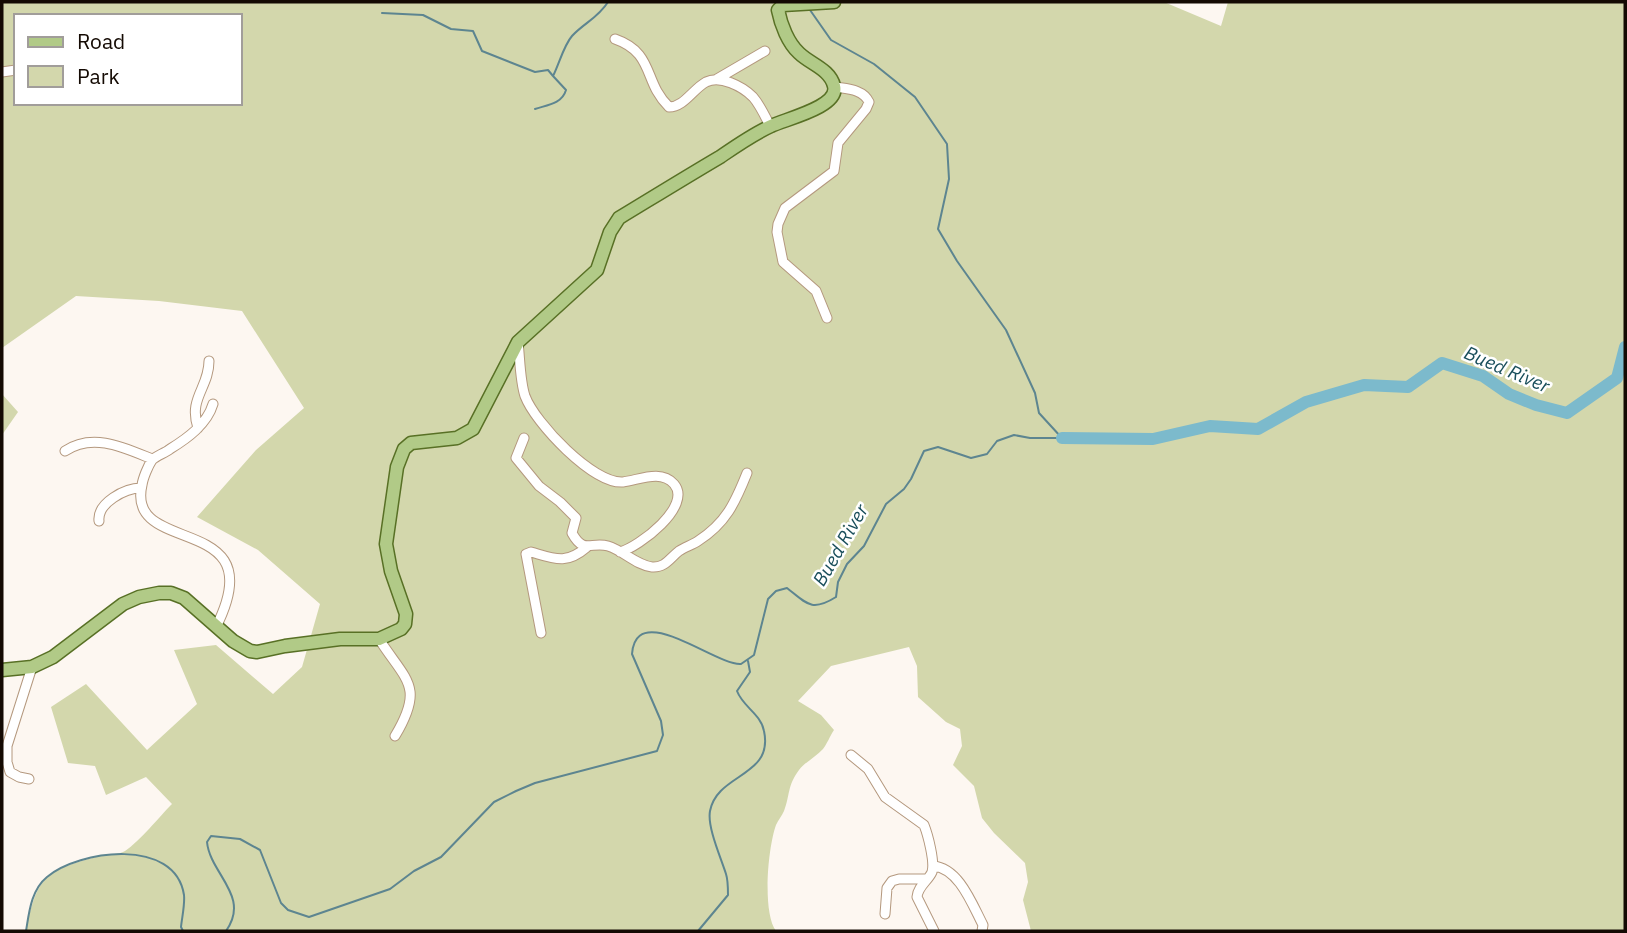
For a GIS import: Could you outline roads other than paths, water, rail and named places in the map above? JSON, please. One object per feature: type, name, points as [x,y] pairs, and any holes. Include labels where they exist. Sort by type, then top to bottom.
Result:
[{"type":"main road","points":[[2,670],[32,667],[53,657],[123,604],[159,593],[171,593],[184,598],[233,641],[250,651],[340,639],[379,639],[394,634],[405,624],[406,614],[391,571],[386,544],[397,467],[404,449],[411,443],[457,438],[472,429],[518,342],[597,270],[610,232],[619,218],[770,126],[829,101],[835,87],[821,69],[800,54],[783,26],[779,8],[783,5],[834,2]]},
{"type":"street","points":[[615,38],[627,43],[639,53],[657,92],[669,107],[677,106],[706,82],[717,79],[765,51]]},
{"type":"street","points":[[717,79],[752,96],[770,126]]},
{"type":"street","points":[[827,318],[816,290],[783,262],[778,223],[786,208],[834,171],[838,143],[869,102],[860,92],[835,87]]},
{"type":"street","points":[[518,342],[526,397],[542,424],[562,445],[600,475],[611,480],[622,482],[658,476],[673,483],[678,490],[679,499],[670,514],[631,547],[620,552]]},
{"type":"street","points":[[198,428],[195,405],[209,361]]},
{"type":"street","points":[[214,404],[209,416],[198,428],[173,448],[152,459],[141,488],[143,507],[149,519],[214,548],[225,561],[229,592],[224,612],[216,627]]},
{"type":"street","points":[[524,438],[516,458],[539,486],[576,518],[572,533],[577,541],[587,547]]},
{"type":"street","points":[[65,451],[79,444],[106,442],[152,459]]},
{"type":"street","points":[[541,633],[526,554],[531,552],[559,560],[573,557],[587,547],[603,545],[646,565],[662,566],[677,552],[702,539],[723,520],[732,509],[747,473]]},
{"type":"street","points":[[99,521],[99,512],[105,504],[128,491],[141,488]]},
{"type":"street","points":[[379,639],[407,678],[412,693],[405,718],[395,736]]},
{"type":"street","points":[[29,779],[10,772],[6,754],[32,667]]},
{"type":"street","points":[[851,755],[873,775],[885,797],[904,813],[924,824],[933,866],[931,874],[917,892],[917,897],[934,931]]},
{"type":"street","points":[[933,866],[945,868],[959,883],[982,925],[982,931]]},
{"type":"street","points":[[884,914],[887,888],[892,881],[926,879]]},
{"type":"waterway","points":[[535,109],[554,103],[564,95],[566,90],[553,76],[564,49],[572,36],[608,2]]},
{"type":"waterway","points":[[810,10],[831,40],[874,64],[915,97],[947,144],[949,179],[938,229],[957,261],[1006,330],[1035,393],[1039,413],[1061,437]]},
{"type":"waterway","points":[[382,13],[423,15],[451,29],[473,31],[482,51],[535,72],[548,70],[553,76]]},
{"type":"waterway","name":"Bued River","points":[[1062,438],[1153,439],[1210,426],[1258,429],[1306,402],[1364,385],[1408,387],[1442,363],[1483,376],[1509,394],[1536,405],[1567,413],[1617,378],[1625,347]]},
{"type":"waterway","name":"Bued River","points":[[226,931],[234,907],[232,896],[210,854],[207,842],[211,836],[240,839],[260,850],[281,903],[288,910],[309,917],[390,889],[414,871],[441,857],[494,802],[535,783],[657,751],[663,735],[661,721],[632,654],[637,639],[647,633],[662,634],[729,662],[741,664],[754,655],[768,599],[776,591],[787,588],[805,602],[815,605],[836,597],[838,582],[847,564],[864,546],[886,504],[904,489],[911,479],[924,451],[938,447],[971,458],[987,454],[997,441],[1014,435],[1062,438]]},
{"type":"waterway","points":[[698,931],[728,895],[727,876],[712,834],[710,811],[723,789],[761,758],[765,746],[762,725],[737,691],[750,672],[748,661]]},
{"type":"waterway","name":"Bued River","points":[[26,931],[34,895],[47,877],[81,860],[124,854],[145,857],[163,864],[177,876],[184,895],[181,927],[183,931]]}]
